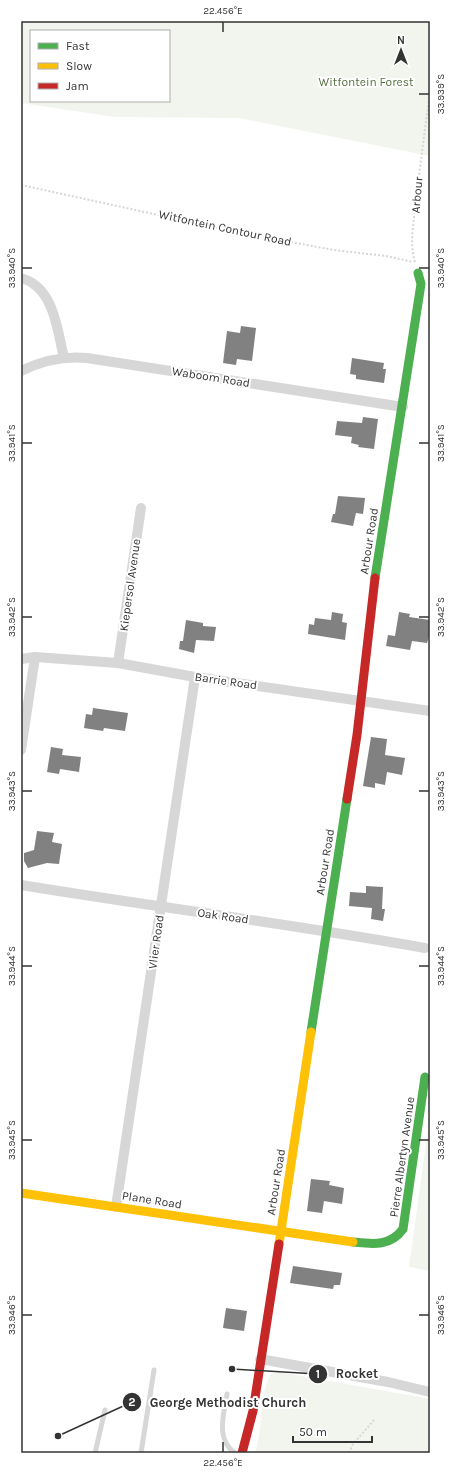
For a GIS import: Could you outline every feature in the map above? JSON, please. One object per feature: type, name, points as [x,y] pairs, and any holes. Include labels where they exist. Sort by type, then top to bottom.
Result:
[{"type":"street","name":"Arbour Road","points":[[242,1453],[253,1411],[356,743],[376,566],[403,407],[421,284],[418,273]]},
{"type":"street","points":[[21,278],[41,288],[48,300],[64,358]]},
{"type":"street","name":"Waboom Road","points":[[21,371],[28,367],[64,358],[87,358],[403,407]]},
{"type":"street","name":"Kiepersol Avenue","points":[[118,663],[141,508]]},
{"type":"street","points":[[21,750],[35,658]]},
{"type":"street","name":"Barrie Road","points":[[21,659],[35,658],[118,663],[430,711]]},
{"type":"street","name":"Vlier Road","points":[[116,1207],[195,676]]},
{"type":"street","name":"Oak Road","points":[[21,885],[160,908],[327,930],[425,948]]},
{"type":"street","name":"Pierre Albertyn Avenue","points":[[280,1232],[377,1244],[393,1241],[398,1237],[403,1229],[407,1215],[426,1077]]},
{"type":"street","name":"Plane Road","points":[[21,1193],[280,1232]]},
{"type":"street","points":[[260,1359],[388,1382],[430,1392]]},
{"type":"lane","points":[[140,1453],[154,1370]]},
{"type":"lane","points":[[227,1394],[222,1435],[225,1445],[235,1453]]},
{"type":"lane","points":[[95,1453],[105,1410]]},
{"type":"path","name":"Arbour","points":[[418,273],[412,253],[412,240],[420,160],[430,92]]},
{"type":"path","name":"Witfontein Contour Road","points":[[21,185],[236,232],[334,250],[386,256],[415,263]]},
{"type":"path","points":[[349,1453],[354,1444],[374,1420]]},
{"type":"green space","name":"Witfontein Forest","points":[[21,21],[430,21],[430,156],[239,118],[115,117],[21,103]]},
{"type":"green space","points":[[430,1115],[430,1271],[409,1267]]},
{"type":"green space","points":[[279,1372],[430,1399],[430,1453],[255,1453],[258,1443],[264,1393],[271,1374]]},
{"type":"building","points":[[241,326],[256,328],[252,361],[237,359],[236,365],[223,363],[227,331],[240,333]]},
{"type":"building","points":[[352,358],[384,363],[383,369],[386,369],[384,383],[356,379],[356,375],[350,374]]},
{"type":"building","points":[[363,417],[378,419],[374,449],[358,447],[359,445],[351,443],[352,437],[335,435],[337,421],[362,423]]},
{"type":"building","points":[[338,496],[365,498],[363,514],[356,513],[353,526],[331,522],[333,514],[335,514]]},
{"type":"building","points":[[332,612],[343,614],[342,622],[347,623],[345,640],[308,634],[309,624],[314,625],[315,618],[331,620]]},
{"type":"building","points":[[399,612],[410,614],[409,617],[430,620],[430,634],[427,643],[412,641],[410,650],[386,646],[388,635],[395,636]]},
{"type":"building","points":[[186,620],[203,623],[203,626],[216,627],[214,641],[196,640],[194,653],[179,649],[180,641],[183,641]]},
{"type":"building","points":[[93,708],[128,713],[125,731],[104,728],[103,731],[84,728],[86,714],[92,715]]},
{"type":"building","points":[[371,737],[387,739],[385,755],[405,758],[402,775],[387,772],[385,785],[375,783],[375,788],[363,786]]},
{"type":"building","points":[[51,747],[63,749],[62,755],[81,757],[79,772],[60,769],[59,774],[47,772]]},
{"type":"building","points":[[37,831],[54,833],[52,842],[62,844],[59,864],[47,863],[28,868],[24,861],[24,853],[34,850]]},
{"type":"building","points":[[366,886],[383,887],[382,909],[385,909],[383,921],[371,919],[372,908],[349,906],[350,892],[366,893]]},
{"type":"building","points":[[311,1179],[330,1181],[329,1185],[344,1188],[342,1204],[324,1201],[322,1213],[307,1211]]},
{"type":"building","points":[[293,1266],[342,1273],[340,1285],[334,1285],[333,1289],[290,1283]]},
{"type":"building","points":[[226,1308],[247,1311],[244,1331],[223,1328]]},
{"type":"traffic: fast","points":[[375,578],[421,284],[418,273]]},
{"type":"traffic: fast","points":[[311,1032],[347,799]]},
{"type":"traffic: fast","points":[[353,1242],[374,1244],[386,1242],[398,1235],[403,1229],[425,1077]]},
{"type":"traffic: slow","points":[[279,1244],[311,1032]]},
{"type":"traffic: slow","points":[[21,1193],[353,1242]]},
{"type":"traffic: jam","points":[[347,799],[357,735],[375,578]]},
{"type":"traffic: jam","points":[[242,1453],[253,1411],[279,1244]]},
{"type":"place","name":"Rocket","points":[[232,1369]]},
{"type":"place","name":"George Methodist Church","points":[[58,1436]]}]
